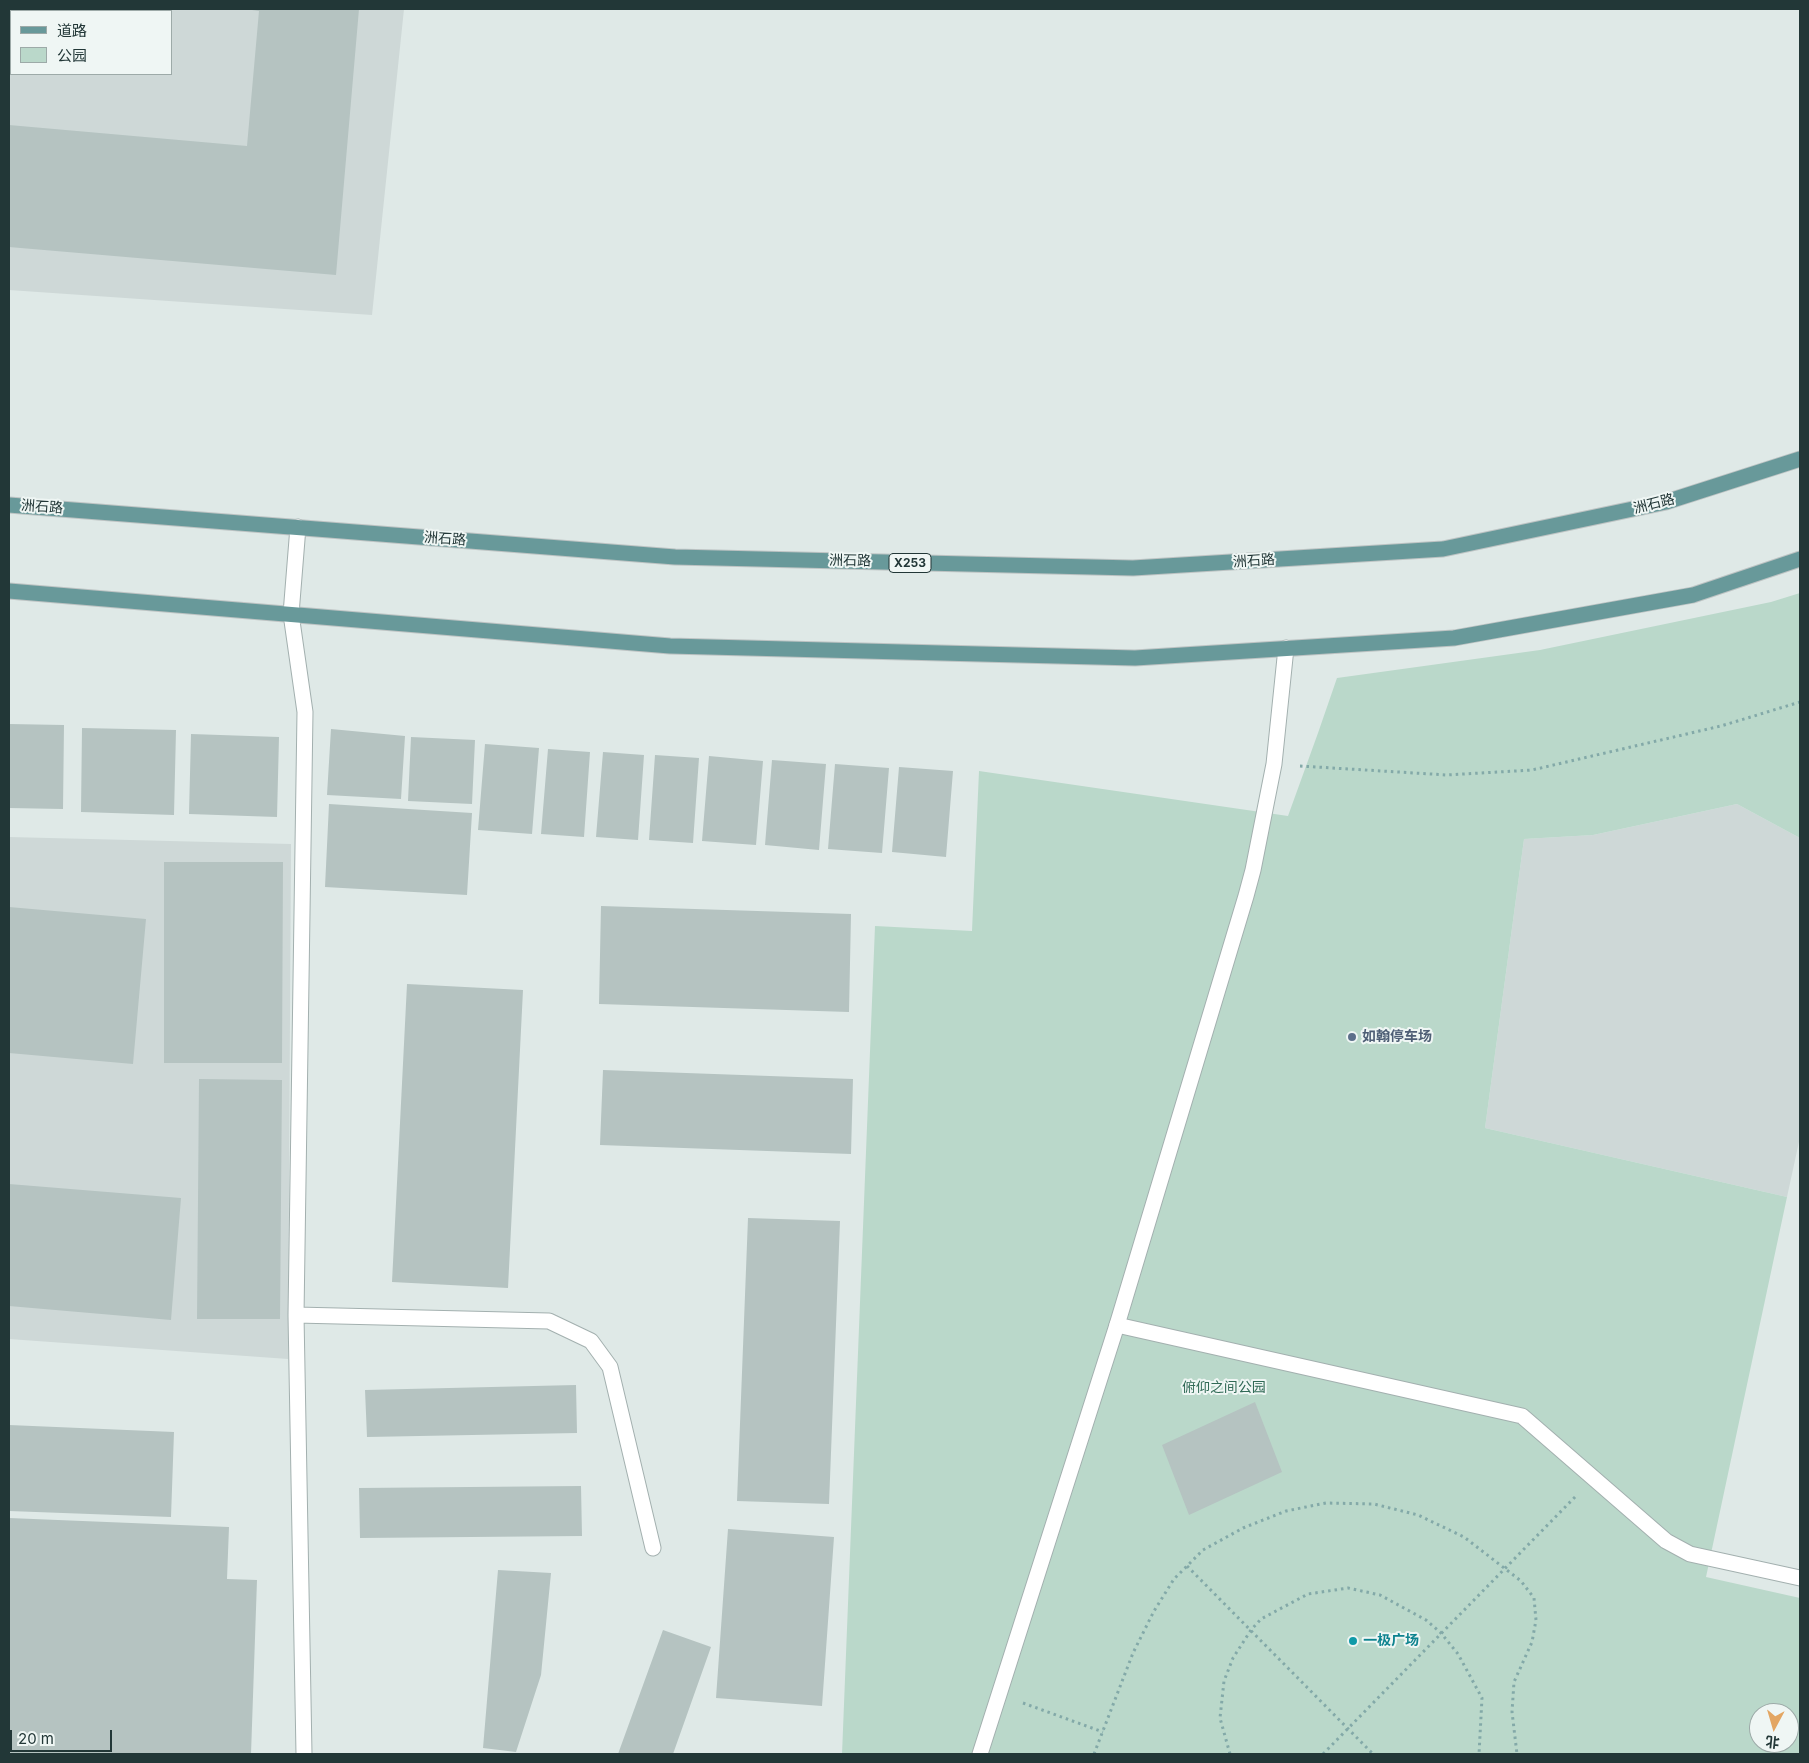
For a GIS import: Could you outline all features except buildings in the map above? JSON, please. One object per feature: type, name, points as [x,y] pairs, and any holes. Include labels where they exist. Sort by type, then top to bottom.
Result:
[{"type":"main road","name":"洲石路","points":[[9,505],[675,557],[1133,568],[1443,549],[1666,502],[1800,459]]},
{"type":"main road","points":[[9,591],[670,646],[1135,658],[1454,638],[1693,595],[1800,559]]},
{"type":"street","points":[[298,527],[291,614],[305,712],[296,1315],[304,1754]]},
{"type":"street","points":[[980,1754],[1117,1325],[1246,896],[1274,764],[1286,648]]},
{"type":"street","points":[[296,1315],[549,1321],[591,1341],[610,1367],[653,1548]]},
{"type":"street","points":[[1117,1325],[1522,1416],[1666,1541],[1690,1554],[1800,1578]]},
{"type":"path","points":[[1274,764],[1447,775],[1532,770],[1721,726],[1800,702]]},
{"type":"path","points":[[1323,1754],[1593,1478]]},
{"type":"path","points":[[1094,1754],[1133,1653],[1154,1611],[1174,1579],[1203,1550],[1244,1528],[1286,1511],[1326,1503],[1374,1504],[1418,1515],[1464,1537],[1521,1581],[1534,1598],[1536,1620],[1532,1642],[1514,1682],[1512,1712],[1517,1754]]},
{"type":"path","points":[[1187,1566],[1373,1754]]},
{"type":"path","points":[[1230,1754],[1220,1718],[1224,1682],[1234,1658],[1251,1630],[1261,1619],[1308,1594],[1348,1588],[1380,1595],[1426,1620],[1441,1633],[1458,1654],[1482,1698],[1478,1754]]},
{"type":"path","points":[[999,1695],[1103,1732]]},
{"type":"shaded area","points":[[9,9],[404,9],[372,315],[9,290]]},
{"type":"shaded area","points":[[1737,804],[1800,838],[1800,1137],[1787,1197],[1485,1128],[1524,839],[1593,835]]},
{"type":"shaded area","points":[[9,837],[291,844],[288,1359],[9,1339]]},
{"type":"green space","name":"俯仰之间公园","points":[[1800,593],[1800,838],[1737,804],[1593,835],[1524,839],[1485,1128],[1787,1197],[1706,1577],[1800,1598],[1800,1754],[842,1754],[875,926],[972,931],[979,771],[1288,816],[1337,678],[1540,650],[1771,602]]},
{"type":"place","name":"如翰停车场","points":[[1352,1037]]},
{"type":"place","name":"一极广场","points":[[1353,1641]]}]
